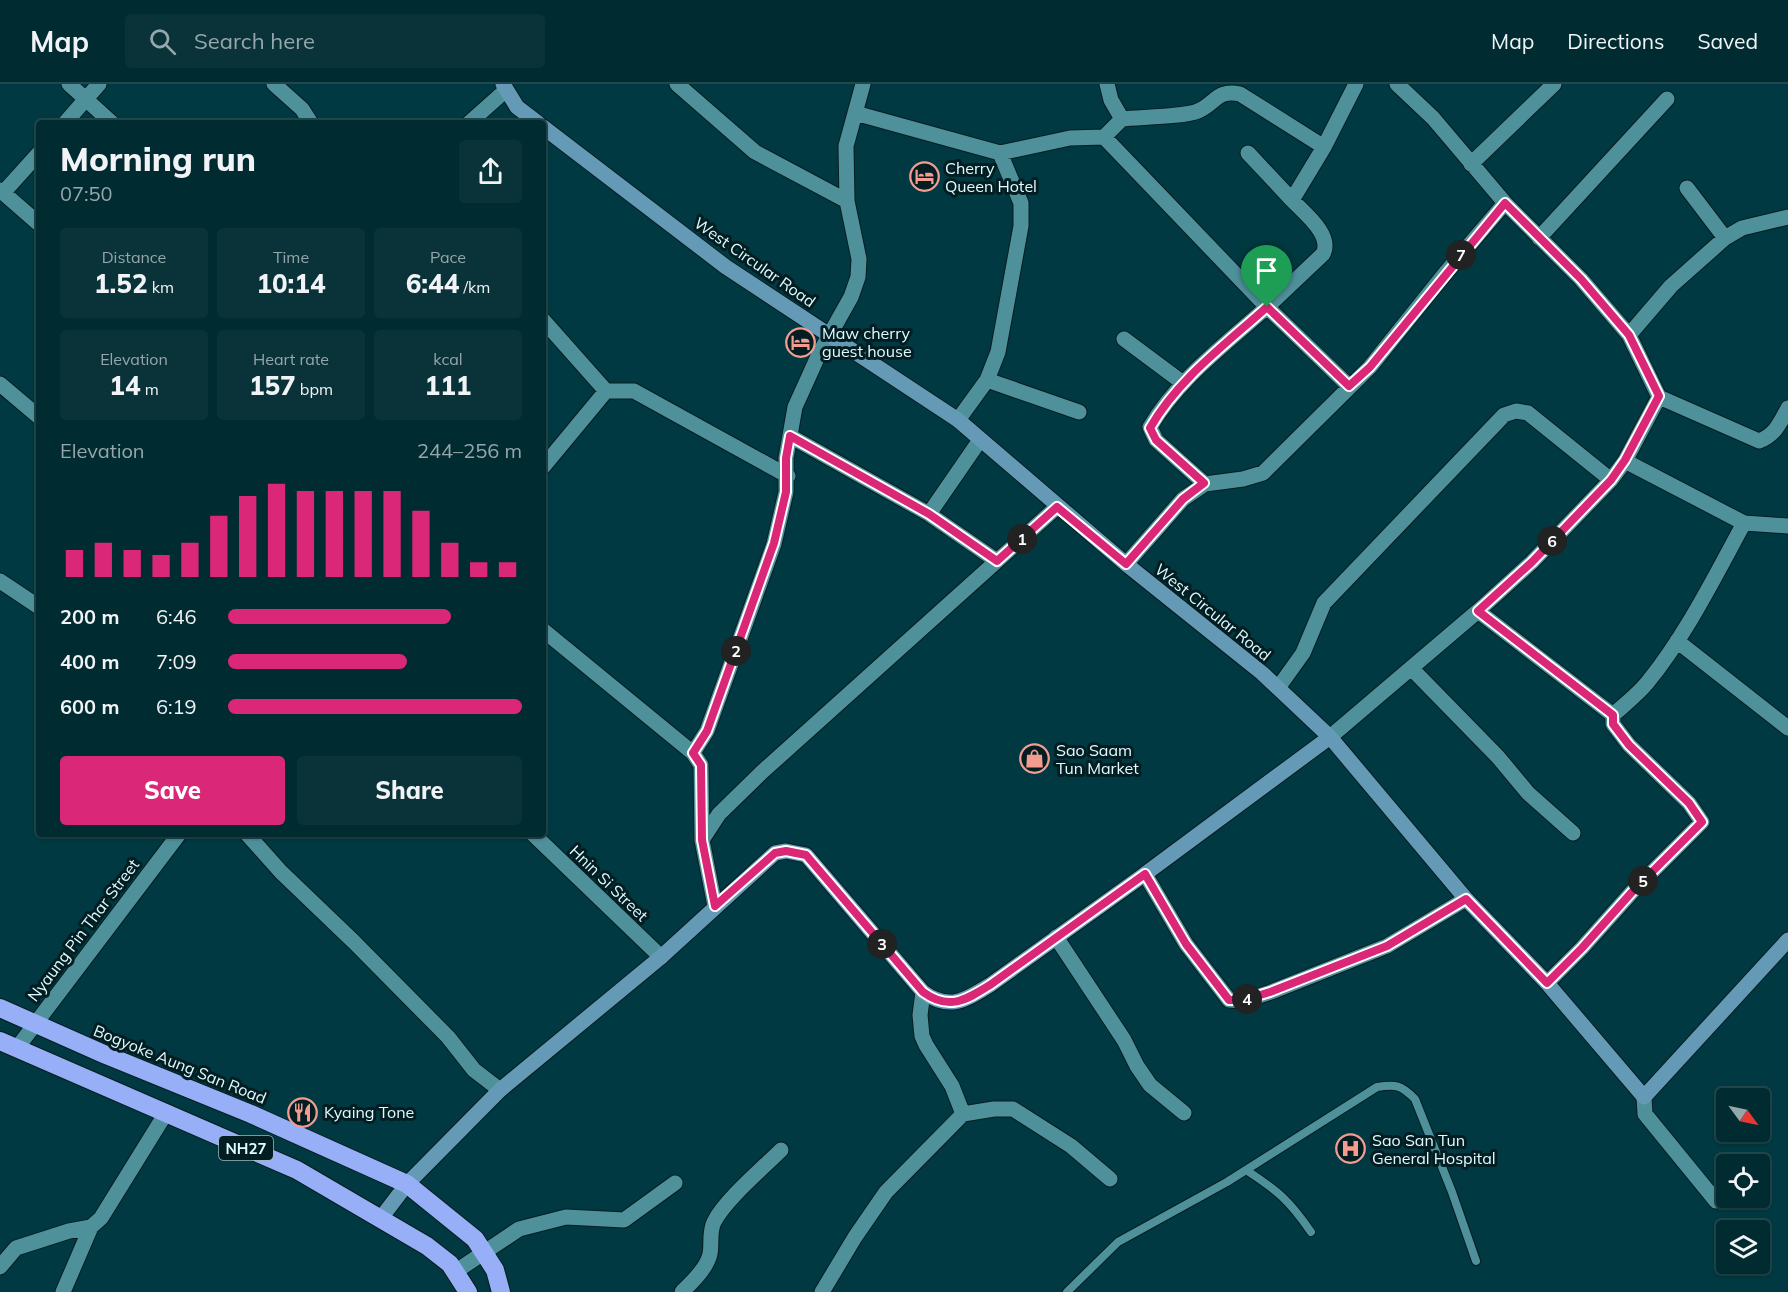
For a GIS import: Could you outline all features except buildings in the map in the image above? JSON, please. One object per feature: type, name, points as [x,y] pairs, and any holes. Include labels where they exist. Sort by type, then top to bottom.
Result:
[{"type":"highway","name":"Bogyoke Aung San Road","points":[[0,1008],[251,1114],[407,1184],[475,1239],[495,1270],[501,1292]]},
{"type":"highway","name":"NH27","points":[[8,1044],[297,1170],[427,1246],[450,1264],[468,1292]]},
{"type":"highway","points":[[158,1110],[161,1077]]},
{"type":"street","points":[[69,84],[109,120]]},
{"type":"street","points":[[68,120],[99,84]]},
{"type":"street","points":[[274,84],[302,109],[309,120]]},
{"type":"street","points":[[676,84],[755,152],[847,201]]},
{"type":"street","points":[[693,753],[707,731],[774,543],[786,492],[788,476],[786,458],[795,407],[829,334],[851,297],[858,277],[859,259],[847,201],[846,146],[863,84]]},
{"type":"street","points":[[1107,84],[1111,99],[1122,119]]},
{"type":"street","points":[[1292,200],[1324,147],[1356,84]]},
{"type":"street","points":[[1397,84],[1433,118],[1505,203],[1581,279],[1629,335],[1659,396],[1759,441],[1769,437],[1776,430],[1788,408]]},
{"type":"street","points":[[1471,164],[1554,84]]},
{"type":"street","points":[[473,120],[505,87],[517,107],[534,120]]},
{"type":"street","points":[[855,113],[1000,153],[1070,138],[1104,137],[1122,119],[1193,112],[1207,106],[1221,94],[1229,91],[1240,94],[1324,147]]},
{"type":"street","points":[[1539,238],[1667,99]]},
{"type":"street","name":"West Circular Road","points":[[546,129],[726,267],[958,420],[1057,507],[1278,688],[1330,737],[1466,899],[1547,983],[1644,1097]]},
{"type":"street","points":[[1104,137],[1267,307],[1349,386]]},
{"type":"street","points":[[958,420],[987,380],[998,352],[1022,226],[1021,203],[1000,153]]},
{"type":"street","points":[[1204,483],[1156,440],[1150,428],[1183,383],[1267,307],[1323,254],[1326,248],[1326,241],[1319,230],[1248,153]]},
{"type":"street","points":[[36,156],[2,192],[36,221]]},
{"type":"street","points":[[1687,188],[1725,238]]},
{"type":"street","points":[[1126,564],[1183,499],[1204,483],[1263,473],[1370,367],[1505,203]]},
{"type":"street","points":[[1629,335],[1671,286],[1725,238],[1742,228],[1788,217]]},
{"type":"street","points":[[546,323],[606,391],[634,391],[788,476]]},
{"type":"street","points":[[1124,339],[1183,383]]},
{"type":"street","points":[[987,380],[1079,412]]},
{"type":"street","points":[[0,384],[36,414]]},
{"type":"street","points":[[546,463],[606,391]]},
{"type":"street","points":[[381,1218],[407,1184],[500,1090],[661,957],[775,853],[786,851],[806,855],[923,992],[933,1000],[953,1004],[973,995],[1145,874],[1330,737],[1412,669],[1532,562],[1611,480],[1625,460],[1659,396]]},
{"type":"street","points":[[1278,688],[1303,653],[1324,603],[1504,415],[1516,411],[1528,413],[1611,480]]},
{"type":"street","points":[[790,436],[929,514],[997,561]]},
{"type":"street","points":[[929,514],[980,440]]},
{"type":"street","points":[[1625,460],[1744,524],[1788,526]]},
{"type":"street","points":[[702,840],[719,813],[762,772],[1057,507]]},
{"type":"street","points":[[1547,983],[1632,892],[1702,822],[1689,803],[1629,745],[1613,724],[1613,715],[1646,684],[1677,641],[1744,524]]},
{"type":"street","points":[[0,581],[36,605]]},
{"type":"street","points":[[1478,611],[1613,715]]},
{"type":"street","points":[[546,632],[693,753],[701,765],[702,840],[715,906]]},
{"type":"street","points":[[1677,641],[1788,728]]},
{"type":"street","points":[[1412,669],[1498,758],[1528,793],[1573,833]]},
{"type":"street","name":"Nyaung Pin Thar Street","points":[[8,1044],[34,1024],[177,837]]},
{"type":"street","points":[[250,837],[281,872],[448,1037],[474,1070],[500,1090]]},
{"type":"street","name":"Hnin Si Street","points":[[536,837],[661,957]]},
{"type":"street","points":[[1145,874],[1186,944],[1229,1000],[1244,1000],[1270,992],[1387,946],[1466,899]]},
{"type":"street","points":[[1056,938],[1124,1040],[1150,1085],[1184,1113]]},
{"type":"street","points":[[1716,1201],[1645,1114],[1644,1097],[1788,940]]},
{"type":"street","points":[[923,992],[922,1036],[952,1086],[963,1114]]},
{"type":"street","points":[[823,1291],[855,1237],[886,1192],[963,1114],[994,1109],[1013,1109],[1071,1146],[1110,1179]]},
{"type":"street","points":[[63,1292],[91,1227],[101,1218],[158,1110]]},
{"type":"street","points":[[682,1292],[706,1264],[710,1254],[711,1228],[724,1207],[781,1150]]},
{"type":"street","points":[[455,1272],[519,1229],[566,1217],[624,1220],[675,1183]]},
{"type":"street","points":[[0,1267],[16,1248],[69,1231],[91,1227]]},
{"type":"lane","points":[[1067,1292],[1118,1242],[1246,1170],[1377,1088],[1393,1084],[1405,1089],[1415,1099],[1452,1192],[1476,1261]]},
{"type":"lane","points":[[1246,1170],[1278,1191],[1295,1208],[1311,1232]]},
{"type":"place","name":"Cherry Queen Hotel","points":[[924,177]]},
{"type":"place","name":"Maw cherry guest house","points":[[801,342]]},
{"type":"place","name":"Sao Saam Tun Market","points":[[1035,759]]},
{"type":"place","name":"Kyaing Tone","points":[[303,1112]]},
{"type":"place","name":"Sao San Tun General Hospital","points":[[1351,1149]]},
{"type":"route","points":[[1505,203],[1581,279],[1629,335],[1659,396],[1625,460],[1611,480],[1532,562],[1478,611],[1613,715],[1613,724],[1629,745],[1689,803],[1702,822],[1632,892],[1547,983],[1466,899],[1387,946],[1270,992],[1244,1000],[1229,1000],[1186,944],[1145,874],[990,985],[953,1004],[933,1000],[923,992],[806,855],[786,851],[775,853],[715,906],[702,840],[701,765],[693,753],[707,731],[774,543],[786,492],[788,476],[786,458],[790,436],[929,514],[997,561],[1057,507],[1126,564],[1183,499],[1204,483],[1156,440],[1150,428],[1183,383],[1267,307],[1349,386],[1370,367],[1505,203]]}]
